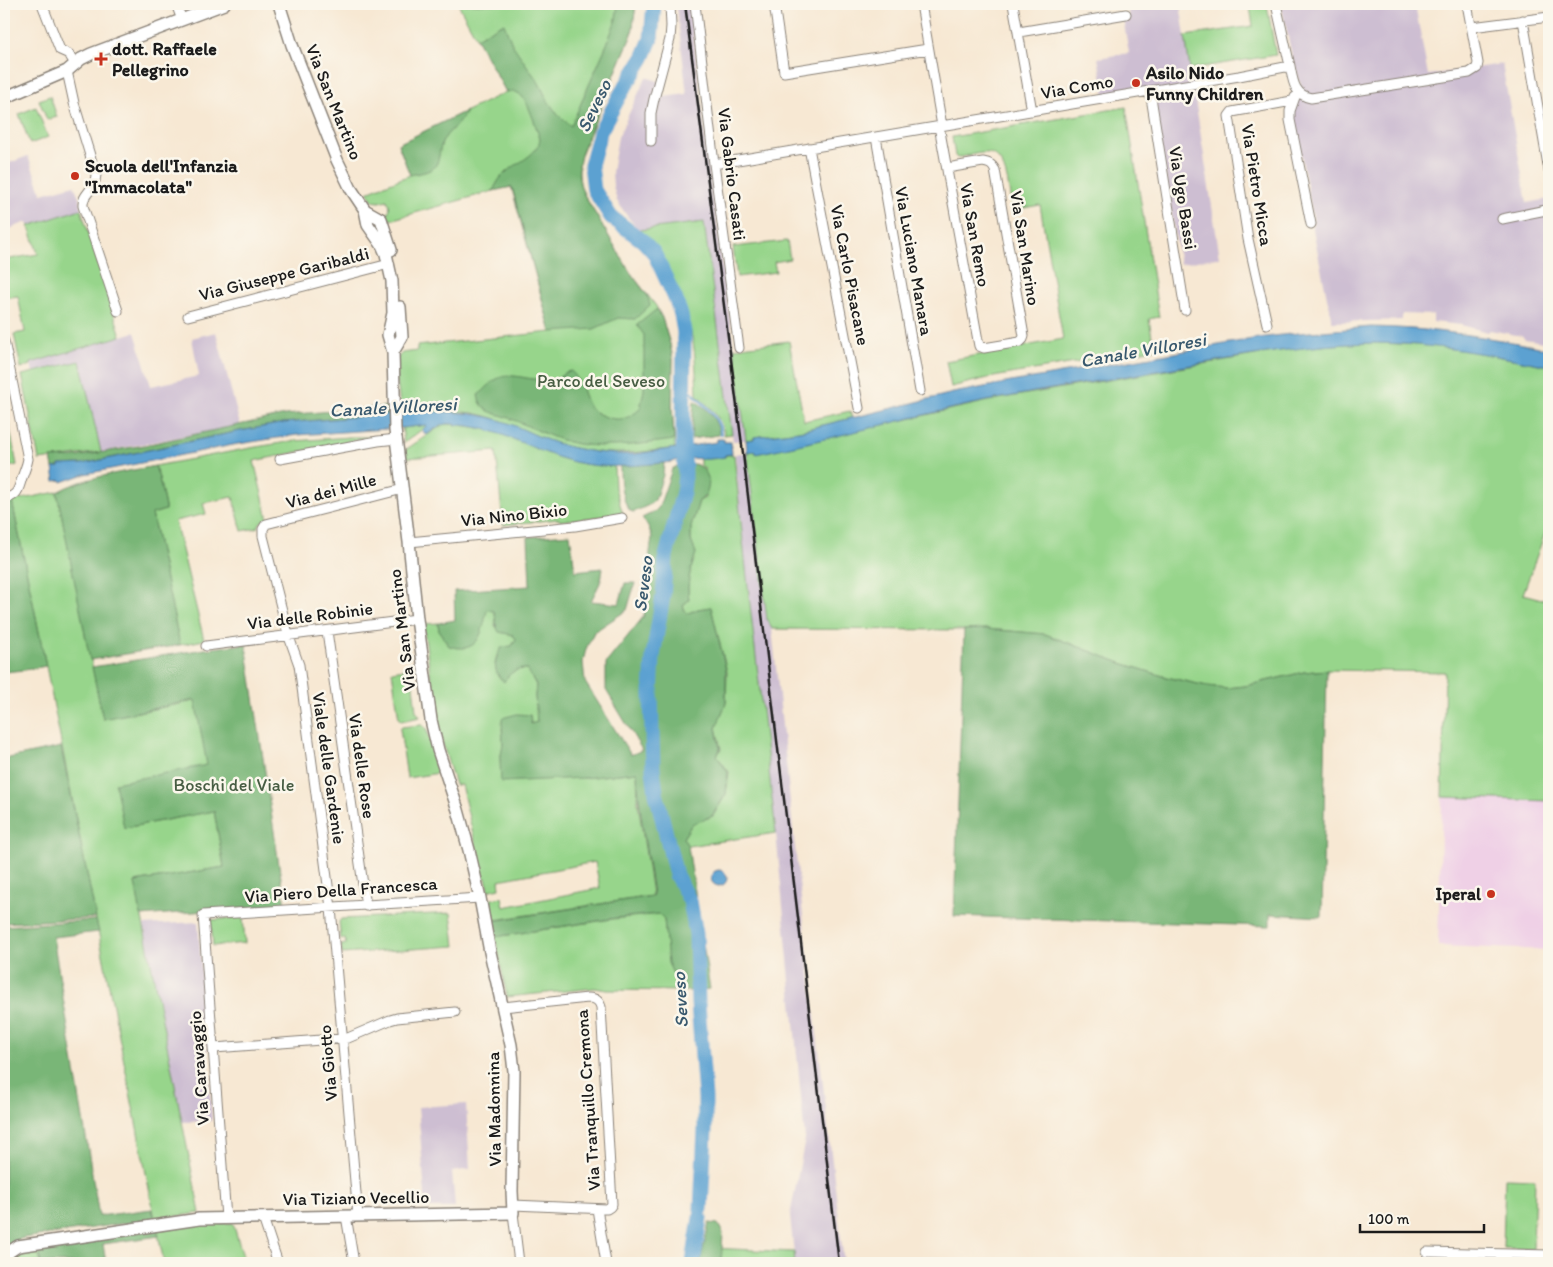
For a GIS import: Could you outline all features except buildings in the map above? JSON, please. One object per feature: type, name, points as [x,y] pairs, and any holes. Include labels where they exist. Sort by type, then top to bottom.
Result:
[{"type":"street","points":[[42,4],[60,50],[69,54],[74,103],[96,175],[94,186],[84,198],[83,206],[118,311]]},
{"type":"street","points":[[176,4],[182,20]]},
{"type":"street","points":[[4,98],[71,68],[81,58],[90,54],[224,4]]},
{"type":"street","name":"Via San Martino","points":[[278,4],[337,160],[351,189],[365,210],[368,225],[382,245],[389,264],[394,304],[388,335],[393,352],[394,412],[410,542],[417,619],[434,735],[458,810],[480,898]]},
{"type":"street","points":[[651,141],[652,106],[670,39],[670,4]]},
{"type":"street","name":"Via Gabrio Casati","points":[[694,4],[739,348]]},
{"type":"street","points":[[774,4],[784,72],[928,49]]},
{"type":"street","name":"Via San Remo","points":[[921,4],[947,168],[978,344],[981,348]]},
{"type":"street","points":[[1013,4],[1032,111]]},
{"type":"street","points":[[1276,4],[1293,83],[1297,92],[1307,97],[1318,98],[1469,73],[1477,68],[1478,63],[1467,4]]},
{"type":"street","points":[[1018,32],[1126,14]]},
{"type":"street","points":[[1472,27],[1549,17]]},
{"type":"street","points":[[1523,20],[1549,171]]},
{"type":"street","name":"Via Como","points":[[714,164],[1290,66]]},
{"type":"street","name":"Via Ugo Bassi","points":[[1150,91],[1185,310]]},
{"type":"street","points":[[1297,92],[1292,101],[1290,120],[1311,224]]},
{"type":"street","name":"Via Pietro Micca","points":[[1267,324],[1248,239],[1229,116],[1232,112],[1292,101]]},
{"type":"street","name":"Via Luciano Manara","points":[[876,137],[920,391]]},
{"type":"street","name":"Via Carlo Pisacane","points":[[809,148],[859,408]]},
{"type":"street","name":"Via San Marino","points":[[947,168],[988,163],[993,166],[997,176],[1024,336],[1020,342],[981,348]]},
{"type":"street","points":[[1502,219],[1549,208]]},
{"type":"street","name":"Via San Martino","points":[[365,210],[381,219],[396,267],[400,291],[402,335],[400,342],[393,352]]},
{"type":"street","name":"Via Giuseppe Garibaldi","points":[[188,316],[389,264]]},
{"type":"street","points":[[4,341],[28,459],[18,491],[11,497],[4,499]]},
{"type":"street","points":[[280,459],[378,441],[396,434]]},
{"type":"street","name":"Via dei Mille","points":[[266,524],[403,489]]},
{"type":"street","name":"Via Nino Bixio","points":[[410,542],[575,526],[622,518]]},
{"type":"street","name":"Viale delle Gardenie","points":[[266,524],[263,529],[263,536],[288,634],[299,665],[331,908]]},
{"type":"street","name":"Via delle Robinie","points":[[206,646],[417,619]]},
{"type":"street","name":"Via delle Rose","points":[[327,631],[366,906]]},
{"type":"street","name":"Via Piero Della Francesca","points":[[203,916],[480,898]]},
{"type":"street","name":"Via Madonnina","points":[[480,898],[511,1045],[514,1071],[513,1209],[519,1263]]},
{"type":"street","name":"Via Giotto","points":[[331,908],[342,1039],[354,1263]]},
{"type":"street","name":"Via Caravaggio","points":[[203,916],[226,1218]]},
{"type":"street","name":"Via Tranquillo Cremona","points":[[503,1007],[588,998],[596,999],[601,1007],[612,1204],[610,1207],[597,1209]]},
{"type":"street","points":[[214,1048],[342,1039],[353,1037],[373,1026],[397,1018],[455,1012]]},
{"type":"street","points":[[513,1209],[597,1209],[606,1263]]},
{"type":"street","name":"Via Tiziano Vecellio","points":[[4,1259],[18,1246],[200,1219],[352,1216],[513,1209]]},
{"type":"street","points":[[263,1218],[278,1263]]},
{"type":"street","points":[[1427,1252],[1549,1255]]},
{"type":"shaded area","points":[[676,4],[690,4],[746,440],[733,441],[704,222],[639,230],[617,201],[613,186],[612,172],[618,137],[646,77],[661,82],[657,98],[687,94]]},
{"type":"shaded area","points":[[1127,4],[1180,4],[1220,257],[1180,264],[1151,89],[1105,96],[1098,58],[1129,53],[1123,18],[1129,17]]},
{"type":"shaded area","points":[[1281,4],[1415,4],[1428,75],[1502,64],[1527,203],[1549,199],[1549,343],[1490,330],[1488,332],[1461,325],[1433,322],[1433,315],[1402,314],[1402,320],[1332,322],[1313,229],[1313,217],[1293,112],[1303,91],[1294,65]]},
{"type":"shaded area","points":[[28,156],[42,194],[74,185],[81,209],[29,226],[27,222],[4,231],[4,165]]},
{"type":"shaded area","points":[[135,332],[151,386],[199,376],[192,338],[216,332],[240,425],[101,452],[80,361],[33,373],[31,363]]},
{"type":"shaded area","points":[[747,452],[767,620],[772,629],[794,839],[844,1263],[795,1263],[790,1216],[805,1139],[776,833],[735,454]]},
{"type":"shaded area","points":[[1442,797],[1549,801],[1549,950],[1438,946]]},
{"type":"shaded area","points":[[198,922],[212,1121],[182,1122],[144,925]]},
{"type":"shaded area","points":[[466,1104],[470,1169],[452,1172],[455,1208],[426,1208],[418,1107]]},
{"type":"green space","name":"Parco del Seveso","points":[[458,4],[636,4],[632,34],[580,157],[579,178],[586,198],[630,272],[656,306],[662,318],[673,359],[672,406],[675,448],[629,453],[585,451],[555,443],[484,415],[446,411],[401,412],[397,381],[397,358],[402,353],[417,351],[417,346],[551,332],[511,186],[390,220],[387,214],[390,207],[387,200],[373,201],[367,192],[410,175],[398,144],[506,92]]},
{"type":"green space","points":[[618,4],[636,4],[632,34],[585,143],[579,164],[579,177],[586,198],[630,272],[647,295],[650,305],[635,319],[618,318],[594,329],[551,332],[512,187],[493,191],[504,174],[536,150],[540,139],[522,96],[514,92],[506,92],[476,38],[504,23],[512,44],[539,83],[548,101],[558,115],[571,126],[607,44],[616,19]]},
{"type":"green space","points":[[1267,5],[1276,55],[1190,69],[1185,36],[1253,26],[1250,7]]},
{"type":"green space","points":[[50,96],[57,117],[47,120],[39,100]]},
{"type":"green space","points":[[36,107],[48,137],[30,144],[19,114]]},
{"type":"green space","points":[[1126,107],[1159,317],[1149,319],[1154,349],[988,378],[951,387],[946,361],[1063,339],[1040,205],[1012,210],[1006,177],[1000,161],[989,153],[957,158],[952,137]]},
{"type":"green space","points":[[466,111],[461,120],[447,134],[441,145],[436,165],[427,171],[410,175],[398,144]]},
{"type":"green space","points":[[81,209],[121,336],[31,363],[31,365],[21,368],[14,334],[25,332],[18,296],[4,298],[4,260],[38,254],[29,226]]},
{"type":"green space","points":[[704,222],[732,434],[724,435],[718,418],[697,395],[692,337],[684,308],[665,267],[639,230]]},
{"type":"green space","points":[[787,241],[790,259],[774,262],[776,272],[737,277],[733,247]]},
{"type":"green space","points":[[657,309],[662,318],[673,359],[672,406],[674,440],[614,446],[578,444],[552,436],[489,411],[482,406],[478,395],[499,378],[512,376],[552,380],[571,371],[578,379],[592,410],[612,419],[622,419],[631,416],[640,409],[644,390],[644,335],[637,325]]},
{"type":"green space","points":[[789,341],[804,421],[850,411],[852,418],[799,431],[754,437],[754,439],[746,440],[734,348]]},
{"type":"green space","points":[[1375,343],[1426,345],[1459,349],[1549,366],[1549,512],[1545,533],[1523,594],[1549,601],[1549,801],[1442,797],[1445,672],[1327,670],[1304,672],[1245,686],[1226,688],[1166,677],[1121,663],[1045,634],[986,629],[772,629],[767,620],[747,452],[756,451],[756,453],[998,399],[1296,348]]},
{"type":"green space","points":[[80,361],[101,452],[39,460],[22,375]]},
{"type":"green space","points":[[4,399],[17,465],[4,468]]},
{"type":"green space","points":[[694,401],[699,403],[711,415],[717,425],[719,435],[691,439]]},
{"type":"green space","points":[[391,406],[391,414],[284,423],[82,464],[59,465],[59,467],[53,468],[51,458],[75,457],[145,445],[285,415]]},
{"type":"green space","points":[[444,424],[470,426],[494,432],[577,462],[614,466],[615,488],[623,514],[503,525],[496,451],[407,458],[405,450]]},
{"type":"green space","points":[[428,425],[404,443],[402,428]]},
{"type":"green space","points":[[370,437],[254,461],[268,519],[261,522],[257,528],[242,531],[233,497],[203,503],[206,514],[175,521],[204,640],[180,645],[152,514],[165,510],[155,466],[294,441]]},
{"type":"green space","points":[[726,455],[734,455],[776,833],[688,846],[683,838],[692,824],[713,816],[726,794],[729,772],[717,756],[721,749],[716,727],[726,703],[727,672],[711,607],[698,609],[686,614],[683,605],[689,600],[689,582],[696,553],[691,541],[691,527],[699,501],[705,498],[705,469],[700,465],[700,459],[725,457]]},
{"type":"green space","points":[[664,463],[663,475],[655,500],[634,512],[630,511],[622,490],[620,466]]},
{"type":"green space","points":[[694,464],[704,470],[707,475],[708,486],[704,497],[699,501],[691,527],[691,541],[696,553],[689,582],[689,600],[683,605],[686,614],[698,609],[711,607],[726,670],[726,703],[716,728],[720,749],[717,756],[728,772],[726,794],[712,816],[692,824],[683,838],[688,846],[710,989],[688,991],[675,978],[668,963],[664,919],[659,914],[616,918],[495,937],[492,921],[652,896],[641,818],[637,772],[584,778],[501,782],[502,718],[517,714],[530,715],[531,724],[537,722],[536,685],[527,669],[513,672],[504,682],[497,674],[496,661],[499,652],[502,647],[512,646],[516,639],[513,635],[499,632],[494,611],[487,610],[481,634],[473,645],[467,647],[449,646],[439,631],[438,623],[455,620],[454,591],[530,586],[528,537],[570,534],[575,571],[603,568],[601,581],[591,601],[619,604],[625,583],[635,583],[627,610],[594,632],[586,649],[583,662],[585,682],[631,755],[642,750],[606,690],[606,663],[644,616],[652,537],[648,526],[642,518],[659,507],[672,469],[677,466]]},
{"type":"green space","points":[[155,466],[165,510],[152,514],[180,645],[90,660],[57,492],[79,482]]},
{"type":"green space","points":[[57,492],[103,719],[195,701],[208,766],[124,828],[214,811],[224,867],[135,882],[200,1213],[155,1219],[12,501]]},
{"type":"green space","points":[[12,501],[46,666],[4,672],[4,502]]},
{"type":"green space","points":[[487,610],[494,611],[496,618],[495,626],[513,635],[516,639],[512,646],[497,655],[495,664],[498,677],[518,669],[527,669],[536,685],[537,722],[531,724],[530,715],[502,728],[503,744],[500,761],[584,778],[637,772],[638,803],[651,896],[495,920],[491,900],[488,900],[502,897],[504,907],[600,888],[595,862],[499,880],[500,888],[487,891],[489,890],[486,878],[484,878],[461,785],[455,785],[438,728],[423,624],[438,623],[439,631]]},
{"type":"green space","points":[[986,629],[1045,634],[1121,663],[1166,677],[1207,686],[1226,688],[1245,686],[1304,672],[1327,670],[1322,917],[1270,914],[1270,926],[954,916],[964,630]]},
{"type":"green space","name":"Boschi del Viale","points":[[246,644],[285,905],[141,916],[135,882],[224,867],[214,811],[124,828],[115,783],[207,765],[195,700],[103,719],[92,667]]},
{"type":"green space","points":[[411,668],[416,711],[420,717],[401,721],[399,719],[392,671]]},
{"type":"green space","points":[[422,725],[426,728],[439,773],[407,778],[400,729],[402,727]]},
{"type":"green space","points":[[61,747],[96,918],[4,923],[4,759]]},
{"type":"green space","points":[[451,913],[455,946],[342,954],[341,945],[346,944],[345,939],[341,939],[339,922],[341,919]]},
{"type":"green space","points":[[659,914],[664,919],[666,941],[675,978],[688,991],[607,990],[595,988],[507,997],[495,937],[612,919]]},
{"type":"green space","points":[[243,917],[245,943],[213,946],[211,920]]},
{"type":"green space","points":[[96,920],[99,932],[53,937],[99,1216],[152,1209],[155,1219],[23,1238],[4,1246],[4,926]]},
{"type":"green space","points":[[1505,1178],[1535,1179],[1533,1249],[1503,1248]]},
{"type":"green space","points":[[202,1223],[233,1223],[245,1263],[164,1263],[157,1229]]},
{"type":"green space","points":[[709,1223],[718,1224],[723,1233],[721,1263],[700,1263]]},
{"type":"green space","points":[[157,1229],[159,1236],[103,1244],[106,1263],[41,1263],[38,1248]]},
{"type":"green space","points":[[38,1248],[41,1263],[7,1263],[13,1256],[24,1250]]},
{"type":"green space","points":[[711,1248],[794,1252],[795,1263],[709,1263]]},
{"type":"water","name":"Canale Villoresi","points":[[1371,327],[1416,329],[1460,334],[1549,349],[1549,366],[1462,350],[1418,345],[1373,343],[1300,348],[1020,395],[967,405],[786,448],[756,454],[756,451],[747,452],[746,440],[754,439],[754,437],[799,431],[953,393],[1258,338]]},
{"type":"water","points":[[401,412],[446,412],[481,415],[500,420],[556,443],[595,452],[635,454],[717,442],[717,439],[724,439],[724,442],[731,442],[732,454],[710,459],[687,458],[673,462],[598,466],[559,458],[488,430],[444,424],[426,435],[422,430],[427,425],[297,435],[238,444],[85,474],[62,482],[61,480],[55,481],[53,468],[59,467],[59,465],[82,464],[284,423]]},
{"type":"water","points":[[716,870],[722,870],[727,875],[725,884],[716,886],[711,881],[711,875]]},
{"type":"waterway","name":"Seveso","points":[[654,4],[651,39],[643,58],[600,132],[591,165],[594,190],[611,217],[643,241],[654,253],[676,300],[684,332],[683,440],[685,474],[683,492],[666,556],[663,596],[653,656],[651,694],[653,769],[656,793],[676,875],[690,901],[696,934],[698,1003],[705,1098],[701,1209]]},
{"type":"waterway","points":[[684,385],[712,414],[717,421],[721,435]]},
{"type":"waterway","name":"Seveso","points":[[693,1263],[700,1218]]},
{"type":"railway","points":[[685,4],[741,437],[839,1263]]},
{"type":"place","name":"dott. Raffaele Pellegrino","points":[[101,59]]},
{"type":"place","name":"Asilo Nido Funny Children","points":[[1136,83]]},
{"type":"place","name":"Scuola dell'Infanzia \"Immacolata\"","points":[[75,176]]},
{"type":"place","name":"Iperal","points":[[1491,894]]}]
